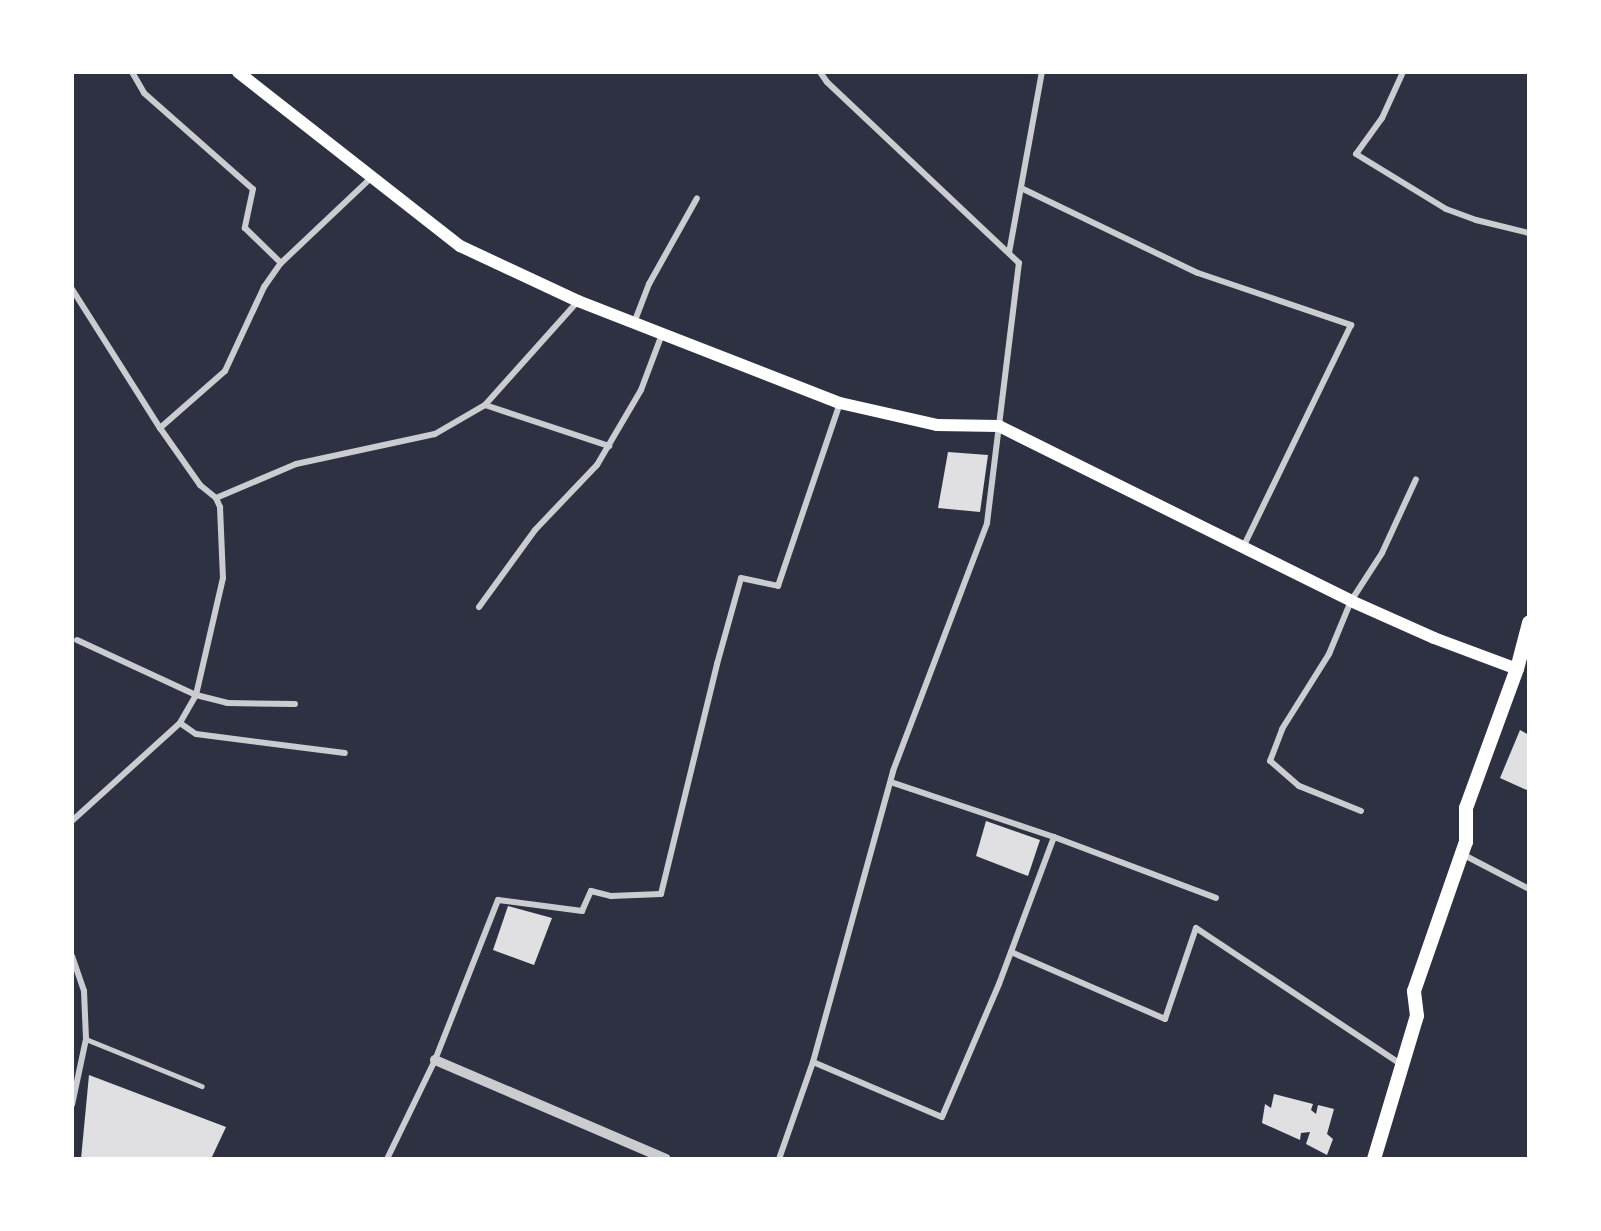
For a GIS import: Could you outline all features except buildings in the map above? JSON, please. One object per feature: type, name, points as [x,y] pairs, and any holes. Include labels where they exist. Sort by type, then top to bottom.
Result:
[{"type":"main road","points":[[238,72],[460,246],[578,301],[840,403],[937,425],[999,426],[1352,601],[1434,638],[1517,669]]},
{"type":"main road","points":[[1374,1159],[1417,1016],[1414,991],[1466,842],[1466,808],[1517,669],[1529,623]]},
{"type":"street","points":[[132,72],[144,93],[253,189],[246,228],[281,263]]},
{"type":"street","points":[[779,1159],[813,1062],[891,782],[987,523],[1019,263],[827,82],[820,72]]},
{"type":"street","points":[[1009,253],[1042,72]]},
{"type":"street","points":[[1403,72],[1382,118],[1356,154],[1446,208],[1476,220],[1529,233]]},
{"type":"street","points":[[160,428],[225,371],[264,287],[281,263],[372,177]]},
{"type":"street","points":[[1021,188],[1198,273],[1351,325],[1243,547]]},
{"type":"street","points":[[634,324],[649,284],[697,198]]},
{"type":"street","points":[[72,289],[160,428],[200,485],[216,498],[220,507],[223,578],[196,694],[180,723],[72,821]]},
{"type":"street","points":[[216,498],[296,464],[435,434],[485,405],[578,301]]},
{"type":"street","points":[[479,607],[535,530],[597,465],[641,390],[662,334]]},
{"type":"street","points":[[387,1159],[435,1060],[498,900],[582,912],[591,891],[611,896],[661,894],[717,664],[741,578],[778,586],[840,403]]},
{"type":"street","points":[[485,405],[609,446]]},
{"type":"street","points":[[1361,811],[1299,786],[1270,761],[1282,729],[1329,654],[1352,601],[1382,553],[1416,479]]},
{"type":"street","points":[[77,640],[196,694],[227,704],[295,704]]},
{"type":"street","points":[[180,723],[196,734],[345,753]]},
{"type":"street","points":[[891,782],[1098,851],[1216,898]]},
{"type":"street","points":[[813,1062],[942,1117],[1011,952],[1054,837]]},
{"type":"street","points":[[1461,854],[1529,890]]},
{"type":"street","points":[[1011,952],[1166,1019],[1196,928],[1402,1065]]},
{"type":"street","points":[[72,956],[84,991],[86,1039],[72,1105]]},
{"type":"street","points":[[435,1060],[666,1159]]},
{"type":"lane","points":[[86,1039],[202,1086]]}]
